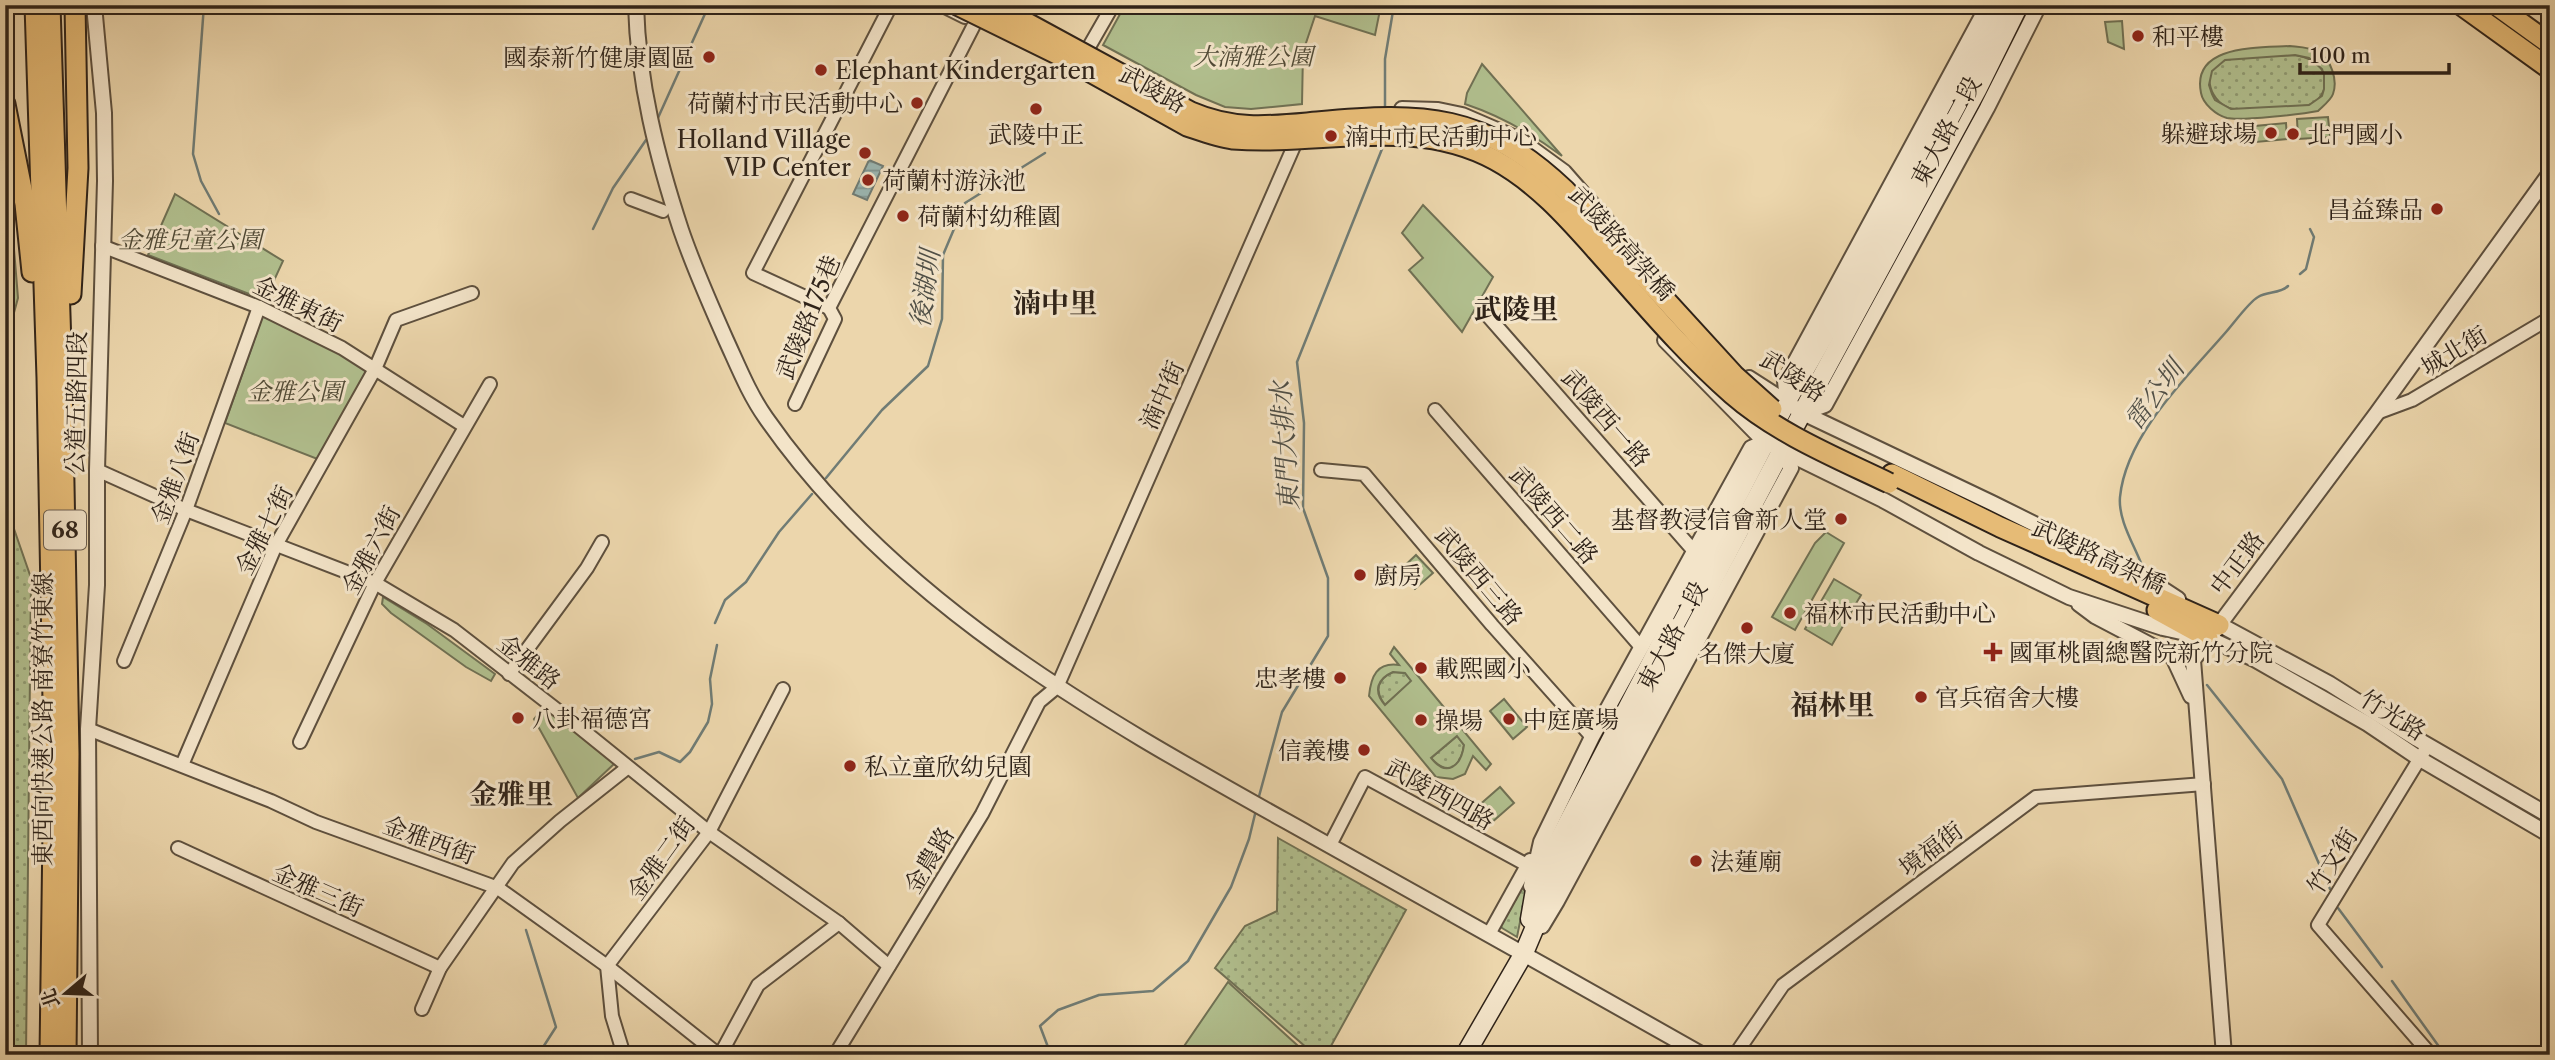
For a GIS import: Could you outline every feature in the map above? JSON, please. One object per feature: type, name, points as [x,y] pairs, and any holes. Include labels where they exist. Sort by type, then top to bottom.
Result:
[{"type":"main road","name":"東西向快速公路 南寮竹東線","points":[[36,5],[69,754],[66,1055]]},
{"type":"main road","name":"東西向快速公路 南寮竹東線","points":[[50,5],[54,378],[54,755],[50,1055]]},
{"type":"main road","points":[[5,104],[24,204],[37,333],[54,378],[68,361],[70,344],[78,168],[75,5]]},
{"type":"main road","name":"武陵路高架橋","points":[[957,5],[1065,58],[1187,126],[1231,139],[1282,137],[1397,116],[1432,118],[1482,132],[1503,142],[1538,165],[1565,190],[1758,399],[1802,430],[1891,479],[2000,527],[2214,631]]},
{"type":"main road","name":"武陵路高架橋","points":[[994,5],[1191,112],[1211,120],[1282,137]]},
{"type":"main road","name":"東大路二段","points":[[1524,953],[1536,884],[1765,442],[2005,5]]},
{"type":"main road","name":"東大路二段","points":[[1465,1055],[1524,953],[1556,877],[1781,451],[1977,90],[2019,5]]},
{"type":"main road","points":[[2461,5],[2550,69]]},
{"type":"main road","points":[[2496,5],[2550,44]]},
{"type":"main road","points":[[976,13],[1013,18],[1065,33]]},
{"type":"main road","points":[[1013,18],[1051,60]]},
{"type":"main road","points":[[1282,137],[1325,129],[1402,124],[1421,126],[1488,145],[1531,171],[1556,193],[1630,276],[1651,324]]},
{"type":"main road","points":[[1630,276],[1670,293]]},
{"type":"street","name":"公道五路四段","points":[[90,1055],[89,729],[97,584],[97,470],[105,181],[104,113],[94,5]]},
{"type":"street","points":[[636,5],[642,85],[670,196],[693,267],[740,370],[764,415],[806,469],[884,555],[977,631],[1057,687],[1239,795],[1703,1055]]},
{"type":"street","points":[[829,308],[753,273],[891,5]]},
{"type":"street","name":"武陵路","points":[[943,5],[976,13],[1051,60],[1197,137],[1233,145],[1282,137],[1359,143],[1396,141],[1423,146]]},
{"type":"street","points":[[1074,71],[1113,5]]},
{"type":"street","name":"東大路二段","points":[[1787,401],[1785,381],[1988,5]]},
{"type":"street","name":"東大路二段","points":[[1803,413],[1825,405],[1987,108],[2039,5]]},
{"type":"street","name":"武陵路175巷","points":[[795,404],[835,319],[829,308],[976,13]]},
{"type":"street","name":"武陵路","points":[[1065,33],[1206,111],[1297,124],[1359,110],[1397,116],[1433,111],[1462,115],[1499,129],[1563,172],[1753,382],[1803,413],[2152,582],[2214,631]]},
{"type":"street","points":[[1433,111],[1423,146],[1458,154],[1483,164],[1534,195],[1680,358],[1765,442],[1882,499],[1979,553],[2069,597],[2163,628],[2214,631]]},
{"type":"street","points":[[1297,124],[1358,126],[1397,116]]},
{"type":"street","name":"湳中街","points":[[1057,687],[1282,137],[1297,124]]},
{"type":"street","name":"中正路","points":[[2224,1055],[2193,660],[2377,413],[2550,173]]},
{"type":"street","points":[[631,200],[663,211]]},
{"type":"street","name":"金雅東街","points":[[102,246],[259,307],[342,348],[464,426]]},
{"type":"street","name":"金雅七街","points":[[182,765],[276,545],[375,369],[396,320],[472,293]]},
{"type":"street","name":"金雅八街","points":[[124,661],[186,510],[259,307]]},
{"type":"street","name":"武陵西一路","points":[[1487,315],[1693,550]]},
{"type":"street","name":"城北街","points":[[2377,413],[2412,400],[2550,318]]},
{"type":"street","name":"金雅六街","points":[[300,743],[375,583],[490,384]]},
{"type":"street","name":"武陵西二路","points":[[1435,410],[1641,647]]},
{"type":"street","name":"東大路二段","points":[[1489,934],[1541,842],[1592,737],[1693,550],[1751,448],[1765,442]]},
{"type":"street","name":"金雅路","points":[[97,470],[186,510],[375,583],[454,630],[709,832],[839,923],[889,966]]},
{"type":"street","name":"武陵西三路","points":[[1321,471],[1364,474],[1492,625],[1592,737]]},
{"type":"street","points":[[509,674],[587,568],[602,542]]},
{"type":"street","points":[[2069,597],[2095,616],[2173,657],[2195,704]]},
{"type":"street","name":"竹光路","points":[[2214,631],[2330,684],[2550,816]]},
{"type":"street","name":"竹光路","points":[[2214,631],[2254,659],[2368,724],[2420,759],[2550,835]]},
{"type":"street","name":"金農路","points":[[835,1055],[982,814],[1039,702],[1057,687]]},
{"type":"street","name":"金雅二街","points":[[607,966],[709,832],[783,689]]},
{"type":"street","name":"金雅西街","points":[[89,729],[271,801],[316,822],[498,888],[607,966],[719,1055]]},
{"type":"street","name":"竹文街","points":[[2428,745],[2318,925],[2431,1055]]},
{"type":"street","points":[[422,1009],[440,968],[513,863],[560,821],[627,768]]},
{"type":"street","name":"武陵西四路","points":[[1330,845],[1365,777],[1527,865]]},
{"type":"street","name":"境福街","points":[[1735,1055],[1783,985],[2036,797],[2204,784]]},
{"type":"street","name":"東大路二段","points":[[1524,953],[1533,872],[1541,842]]},
{"type":"street","name":"金雅三街","points":[[178,848],[440,968]]},
{"type":"street","points":[[719,1055],[758,985],[839,923]]},
{"type":"street","points":[[607,966],[612,1016],[624,1055]]},
{"type":"green space","name":"大湳雅公園","points":[[1125,5],[1381,5],[1375,35],[1315,16],[1303,52],[1302,104],[1251,109],[1225,107],[1196,95],[1103,45]]},
{"type":"green space","points":[[2122,21],[2124,49],[2108,42],[2105,22]]},
{"type":"green space","points":[[2290,46],[2318,52],[2330,65],[2334,76],[2333,94],[2318,111],[2234,119],[2219,114],[2207,105],[2201,93],[2201,77],[2206,65],[2217,57],[2246,49]],"holes":[[[2295,55],[2309,58],[2322,69],[2324,75],[2322,96],[2309,105],[2231,109],[2215,100],[2209,85],[2212,71],[2225,60]]]},
{"type":"green space","points":[[2295,55],[2313,61],[2325,75],[2324,90],[2314,103],[2289,107],[2232,109],[2222,104],[2212,91],[2212,69],[2225,60],[2249,56]]},
{"type":"green space","points":[[1482,64],[1562,156],[1515,126],[1465,104],[1467,93]]},
{"type":"green space","points":[[2328,117],[2330,137],[2298,139],[2297,119]]},
{"type":"green space","name":"躲避球場","points":[[2286,123],[2287,139],[2256,142],[2255,126]]},
{"type":"green space","points":[[5,139],[18,298],[5,346]]},
{"type":"green space","name":"金雅兒童公園","points":[[175,194],[283,261],[265,300],[148,255]]},
{"type":"green space","points":[[1423,205],[1493,277],[1462,332],[1409,270],[1423,258],[1402,233]]},
{"type":"green space","name":"金雅公園","points":[[263,315],[339,352],[368,371],[320,460],[225,423]]},
{"type":"green space","points":[[5,503],[31,578],[26,1055],[5,1055]]},
{"type":"green space","points":[[1826,532],[1844,543],[1795,630],[1772,617],[1815,543]]},
{"type":"green space","points":[[1416,555],[1433,573],[1415,589],[1398,572]]},
{"type":"green space","points":[[1834,579],[1861,595],[1832,645],[1805,629]]},
{"type":"green space","points":[[383,597],[427,624],[495,674],[491,681],[466,667],[391,613],[382,604]]},
{"type":"green space","points":[[1394,647],[1491,764],[1486,770],[1473,756],[1465,774],[1453,779],[1436,777],[1369,696],[1376,672],[1385,666],[1399,665],[1390,654]],"holes":[[[1393,672],[1405,673],[1411,681],[1385,705],[1379,695],[1378,686],[1383,678]],[[1457,736],[1464,745],[1460,759],[1452,767],[1442,767],[1431,758]]]},
{"type":"green space","points":[[1393,672],[1405,673],[1412,681],[1385,705],[1378,690],[1383,678]]},
{"type":"green space","name":"中庭廣場","points":[[1504,699],[1527,727],[1513,739],[1490,711]]},
{"type":"green space","points":[[545,706],[615,763],[578,798],[534,719]]},
{"type":"green space","points":[[1457,736],[1464,745],[1457,764],[1448,768],[1437,764],[1431,758]]},
{"type":"green space","points":[[1500,787],[1514,803],[1483,830],[1469,814]]},
{"type":"green space","points":[[1278,838],[1406,910],[1326,1055],[1315,1055],[1215,968],[1245,926],[1277,911]]},
{"type":"green space","points":[[1531,867],[1517,937],[1497,925]]},
{"type":"green space","points":[[1228,982],[1308,1055],[1178,1055]]},
{"type":"water","name":"荷蘭村游泳池","points":[[869,160],[883,166],[867,200],[853,194]]},
{"type":"waterway","points":[[204,5],[193,154],[201,181],[219,214]]},
{"type":"waterway","points":[[657,120],[709,5]]},
{"type":"waterway","name":"東門大排水","points":[[1385,110],[1385,59],[1394,5]]},
{"type":"waterway","points":[[593,229],[613,188],[646,140]]},
{"type":"waterway","name":"東門大排水","points":[[1258,800],[1282,712],[1328,636],[1328,578],[1303,508],[1304,423],[1297,362],[1384,144]]},
{"type":"waterway","name":"後湖圳","points":[[826,478],[882,410],[928,366],[942,319],[943,255],[965,203],[1045,153]]},
{"type":"waterway","name":"雷公圳","points":[[2300,274],[2306,269],[2314,237],[2310,229]]},
{"type":"waterway","name":"雷公圳","points":[[2141,563],[2120,505],[2125,474],[2134,451],[2161,408],[2246,308],[2258,297],[2288,286]]},
{"type":"waterway","name":"後湖圳","points":[[715,623],[725,600],[746,582],[779,532],[812,494]]},
{"type":"waterway","name":"後湖圳","points":[[635,759],[659,752],[680,762],[690,752],[708,722],[712,704],[710,679],[717,645]]},
{"type":"waterway","name":"雷公圳","points":[[2207,685],[2282,779],[2330,889]]},
{"type":"waterway","name":"東門大排水","points":[[1051,1055],[1040,1026],[1058,1010],[1099,995],[1153,991],[1188,961],[1231,887],[1249,839],[1256,810]]},
{"type":"waterway","name":"雷公圳","points":[[2338,908],[2382,967]]},
{"type":"waterway","points":[[526,930],[556,1027],[538,1055]]},
{"type":"waterway","name":"雷公圳","points":[[2392,981],[2445,1055]]},
{"type":"place","name":"和平樓","points":[[2138,36]]},
{"type":"place","name":"國泰新竹健康園區","points":[[709,57]]},
{"type":"place","name":"Elephant Kindergarten","points":[[821,70]]},
{"type":"place","name":"荷蘭村市民活動中心","points":[[917,103]]},
{"type":"place","name":"武陵中正","points":[[1036,109]]},
{"type":"place","name":"躲避球場","points":[[2271,133]]},
{"type":"place","name":"北門國小","points":[[2293,134]]},
{"type":"place","name":"湳中市民活動中心","points":[[1331,136]]},
{"type":"place","name":"Holland Village VIP Center","points":[[865,153]]},
{"type":"place","name":"荷蘭村游泳池","points":[[868,180]]},
{"type":"place","name":"昌益臻品","points":[[2437,209]]},
{"type":"place","name":"荷蘭村幼稚園","points":[[903,216]]},
{"type":"place","name":"基督教浸信會新人堂","points":[[1841,519]]},
{"type":"place","name":"廚房","points":[[1360,575]]},
{"type":"place","name":"福林市民活動中心","points":[[1790,613]]},
{"type":"place","name":"名傑大廈","points":[[1747,628]]},
{"type":"place","name":"國軍桃園總醫院新竹分院","points":[[1993,652]]},
{"type":"place","name":"載熙國小","points":[[1421,668]]},
{"type":"place","name":"忠孝樓","points":[[1340,678]]},
{"type":"place","name":"官兵宿舍大樓","points":[[1921,697]]},
{"type":"place","name":"八卦福德宮","points":[[518,718]]},
{"type":"place","name":"中庭廣場","points":[[1509,719]]},
{"type":"place","name":"操場","points":[[1421,720]]},
{"type":"place","name":"信義樓","points":[[1364,750]]},
{"type":"place","name":"私立童欣幼兒園","points":[[850,766]]},
{"type":"place","name":"法蓮廟","points":[[1696,861]]},
{"type":"district","name":"湳中里","points":[[1055,303]]},
{"type":"district","name":"武陵里","points":[[1516,309]]},
{"type":"district","name":"福林里","points":[[1832,705]]},
{"type":"district","name":"金雅里","points":[[511,794]]}]
